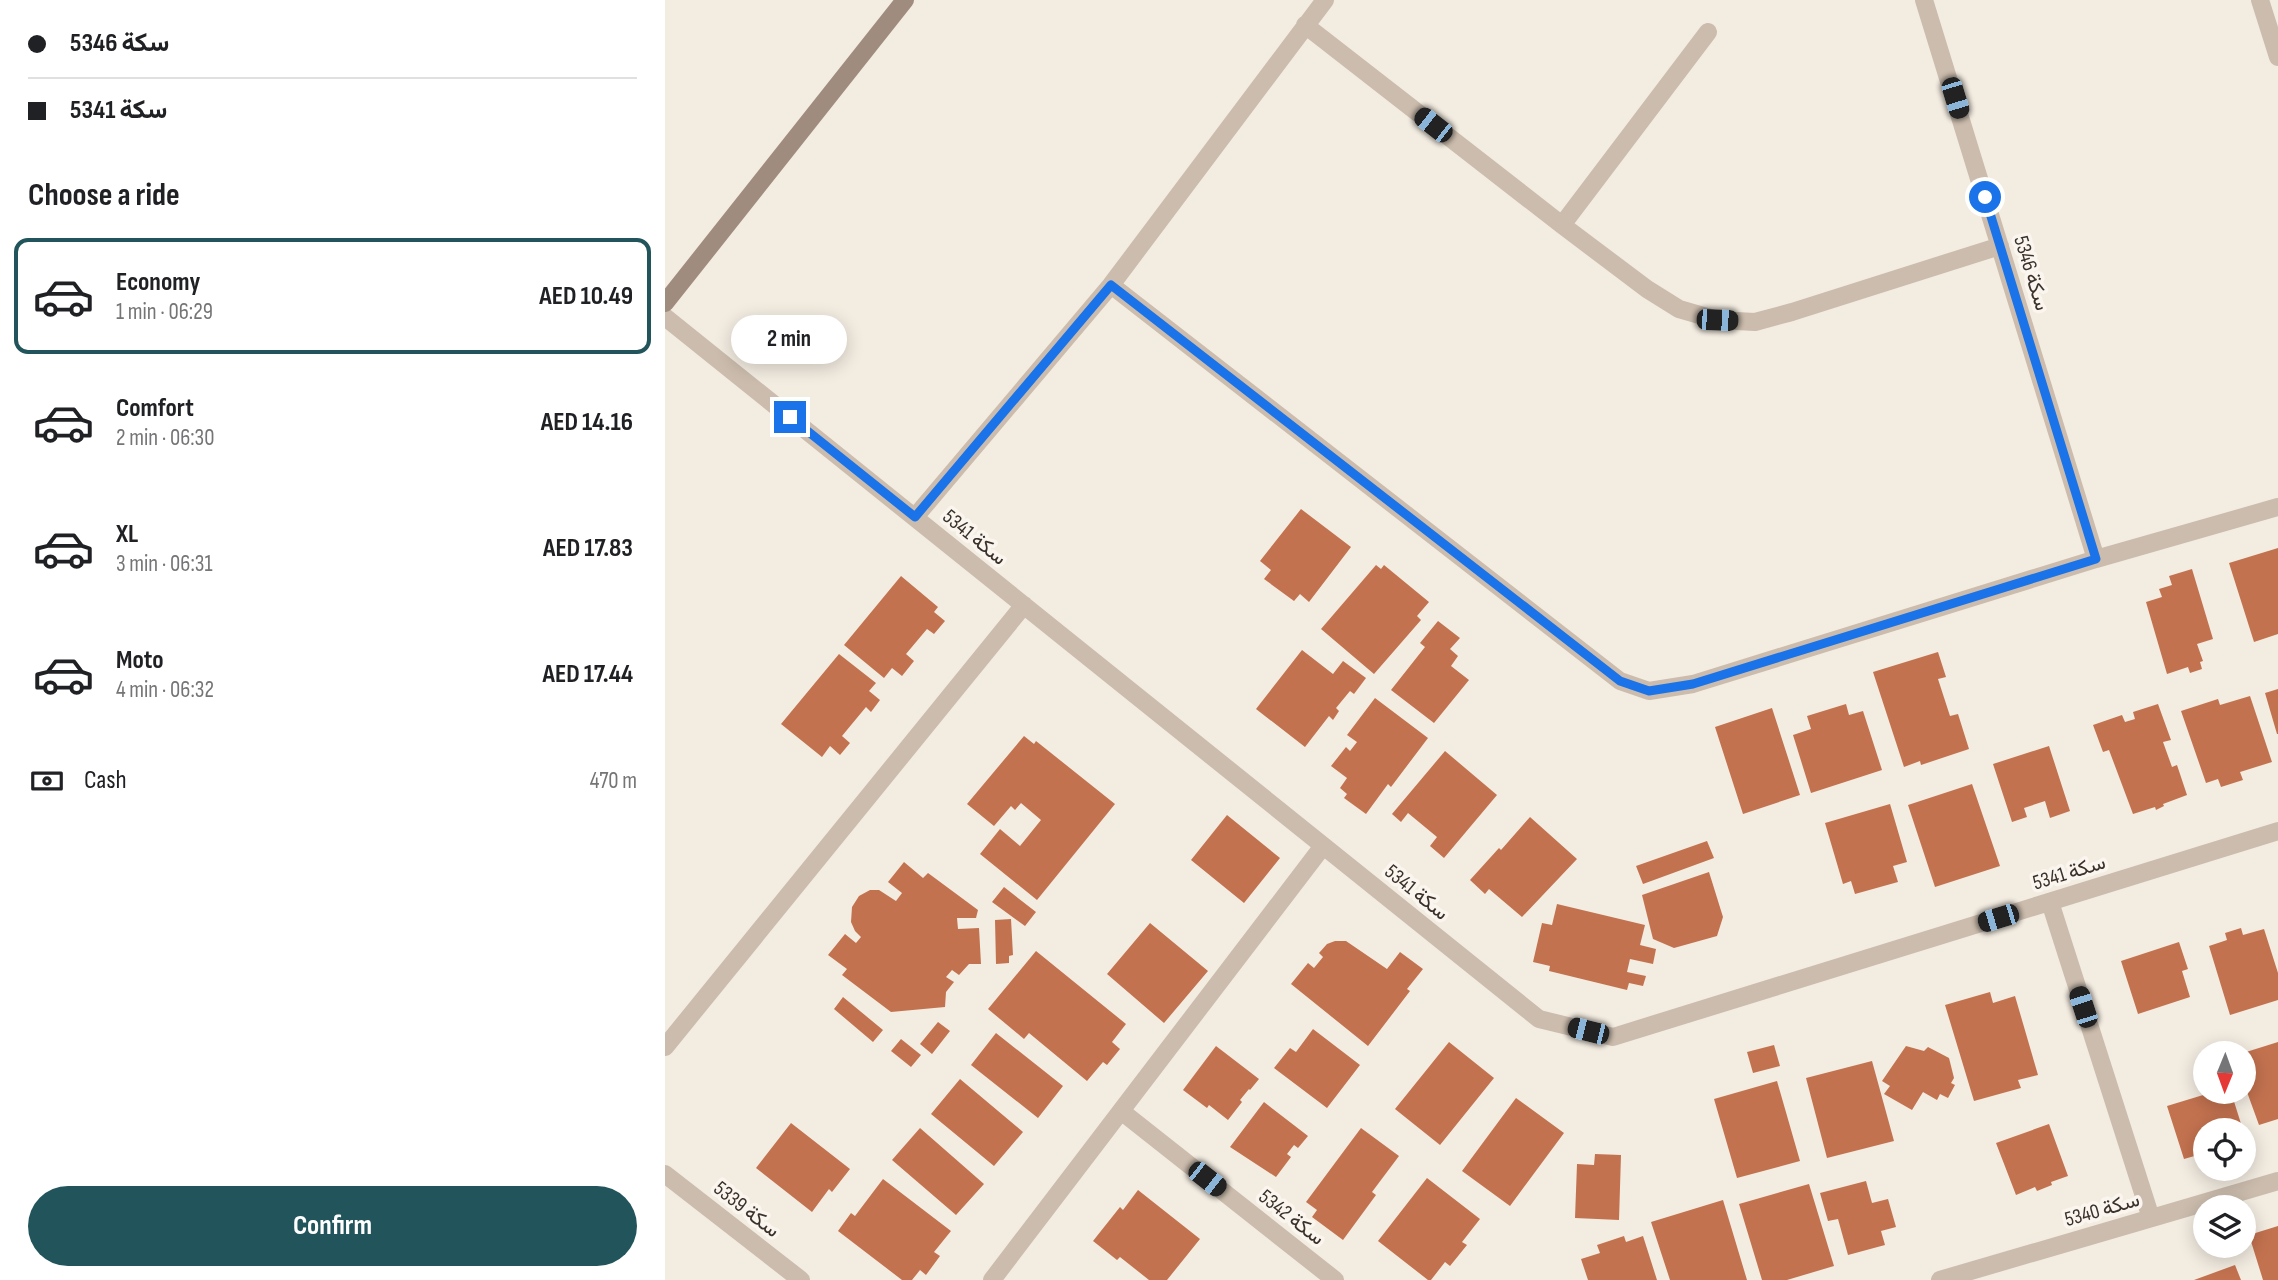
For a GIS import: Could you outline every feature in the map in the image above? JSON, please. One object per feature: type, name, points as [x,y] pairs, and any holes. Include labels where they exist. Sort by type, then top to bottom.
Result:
[{"type":"street","points":[[665,303],[905,0]]},
{"type":"street","points":[[915,517],[1111,285],[1325,0]]},
{"type":"street","name":"سكة 5346","points":[[1924,0],[2096,559]]},
{"type":"street","points":[[2260,0],[2278,57]]},
{"type":"street","points":[[1305,25],[1562,225],[1647,289],[1679,309],[1717,320],[1755,322],[2000,246]]},
{"type":"street","points":[[1562,225],[1708,32]]},
{"type":"street","points":[[1111,285],[1620,681],[1649,691],[1693,684],[2096,559],[2278,507]]},
{"type":"street","name":"سكة 5341","points":[[665,317],[1539,1020],[1613,1037],[2278,831]]},
{"type":"street","points":[[665,1047],[1024,605]]},
{"type":"street","points":[[992,1280],[1323,846]]},
{"type":"street","points":[[2050,902],[2151,1218]]},
{"type":"street","name":"سكة 5342","points":[[1121,1111],[1335,1280]]},
{"type":"street","name":"سكة 5339","points":[[665,1174],[801,1280]]},
{"type":"street","name":"سكة 5340","points":[[1940,1280],[2278,1181]]},
{"type":"building","points":[[1301,509],[1351,547],[1309,602],[1300,594],[1294,601],[1264,579],[1271,570],[1260,561]]},
{"type":"building","points":[[2278,548],[2278,634],[2254,642],[2229,563]]},
{"type":"building","points":[[1376,565],[1381,569],[1384,565],[1429,602],[1417,616],[1421,620],[1374,674],[1321,629]]},
{"type":"building","points":[[2192,569],[2213,639],[2197,644],[2203,661],[2200,662],[2202,669],[2190,673],[2188,667],[2167,674],[2146,602],[2162,597],[2159,589],[2172,585],[2169,576]]},
{"type":"building","points":[[901,576],[938,607],[934,612],[945,621],[934,634],[927,629],[906,654],[914,661],[902,676],[892,668],[884,678],[844,645]]},
{"type":"building","points":[[1438,621],[1460,638],[1450,649],[1458,656],[1451,666],[1469,680],[1434,723],[1391,690],[1425,647],[1420,643]]},
{"type":"building","points":[[1302,650],[1333,674],[1343,661],[1366,678],[1354,694],[1350,691],[1336,708],[1339,711],[1333,720],[1329,716],[1305,747],[1256,709]]},
{"type":"building","points":[[1938,652],[1946,677],[1938,679],[1950,716],[1958,714],[1969,749],[1921,765],[1920,761],[1904,767],[1873,672]]},
{"type":"building","points":[[839,654],[876,683],[869,691],[880,700],[871,712],[866,707],[842,736],[850,743],[840,755],[830,746],[822,757],[781,724]]},
{"type":"building","points":[[2278,689],[2278,734],[2277,734],[2265,693]]},
{"type":"building","points":[[2250,696],[2272,762],[2240,772],[2243,780],[2221,787],[2218,779],[2206,783],[2181,711],[2218,699],[2220,705]]},
{"type":"building","points":[[1375,698],[1428,738],[1391,787],[1388,784],[1366,814],[1344,798],[1347,794],[1340,788],[1347,778],[1331,766],[1346,747],[1350,751],[1357,742],[1347,735]]},
{"type":"building","points":[[1846,704],[1849,715],[1863,711],[1882,770],[1811,793],[1793,735],[1811,729],[1807,716]]},
{"type":"building","points":[[2158,704],[2171,740],[2163,742],[2172,767],[2177,765],[2187,795],[2163,804],[2164,806],[2156,810],[2155,807],[2133,814],[2109,750],[2103,752],[2093,725],[2122,715],[2125,722],[2135,719],[2133,712]]},
{"type":"building","points":[[1772,708],[1800,795],[1743,814],[1715,727]]},
{"type":"building","points":[[1024,736],[1034,744],[1036,741],[1115,804],[1037,900],[980,854],[1000,829],[1020,846],[1041,820],[1021,803],[1015,810],[1011,806],[994,826],[967,804]]},
{"type":"building","points":[[2049,746],[2070,811],[2050,818],[2045,801],[2024,808],[2027,817],[2012,822],[1993,764]]},
{"type":"building","points":[[1445,751],[1497,795],[1444,858],[1430,846],[1437,837],[1408,813],[1401,822],[1392,814]]},
{"type":"building","points":[[1972,784],[2000,866],[1935,887],[1908,805]]},
{"type":"building","points":[[1890,804],[1907,862],[1893,866],[1898,882],[1855,894],[1851,881],[1843,884],[1825,823]]},
{"type":"building","points":[[1227,815],[1280,858],[1244,903],[1191,860]]},
{"type":"building","points":[[1530,817],[1577,859],[1522,917],[1489,889],[1485,894],[1470,880]]},
{"type":"building","points":[[1707,841],[1714,858],[1643,884],[1636,866]]},
{"type":"building","points":[[904,862],[923,878],[928,873],[978,910],[976,918],[957,918],[958,929],[979,928],[981,964],[969,964],[959,975],[952,970],[946,977],[954,982],[946,992],[945,1007],[891,1012],[842,975],[847,969],[828,955],[845,934],[856,943],[861,937],[851,922],[852,907],[859,896],[870,890],[879,890],[896,901],[902,893],[888,882]]},
{"type":"building","points":[[1709,872],[1723,917],[1717,936],[1674,948],[1653,939],[1642,895]]},
{"type":"building","points":[[1004,887],[1036,912],[1025,926],[992,902]]},
{"type":"building","points":[[1557,904],[1645,925],[1640,945],[1656,949],[1653,964],[1630,959],[1627,972],[1646,976],[1643,986],[1629,983],[1627,990],[1549,971],[1550,966],[1533,962],[1542,923],[1552,925]]},
{"type":"building","points":[[1011,919],[1013,955],[1009,956],[1009,963],[996,964],[995,920]]},
{"type":"building","points":[[1150,923],[1208,971],[1164,1023],[1107,974]]},
{"type":"building","points":[[2241,928],[2243,935],[2264,929],[2278,973],[2278,1000],[2230,1015],[2209,946],[2227,940],[2225,933]]},
{"type":"building","points":[[1346,941],[1387,969],[1400,952],[1423,969],[1407,989],[1410,991],[1368,1046],[1291,984],[1308,963],[1314,968],[1323,957],[1319,953],[1327,944]]},
{"type":"building","points":[[2179,942],[2188,969],[2182,971],[2190,997],[2138,1014],[2121,961]]},
{"type":"building","points":[[1036,951],[1126,1024],[1112,1042],[1120,1049],[1107,1065],[1103,1062],[1087,1081],[1029,1033],[1024,1039],[988,1009]]},
{"type":"building","points":[[1990,992],[1993,1003],[2015,996],[2038,1075],[2018,1080],[2021,1088],[1974,1101],[1945,1005]]},
{"type":"building","points":[[843,997],[883,1030],[873,1042],[834,1009]]},
{"type":"building","points":[[938,1022],[950,1031],[932,1054],[920,1044]]},
{"type":"building","points":[[1313,1029],[1360,1065],[1327,1108],[1274,1068],[1290,1048],[1296,1052]]},
{"type":"building","points":[[996,1033],[1063,1086],[1038,1118],[971,1065]]},
{"type":"building","points":[[901,1039],[921,1055],[911,1067],[891,1051]]},
{"type":"building","points":[[1449,1042],[1494,1078],[1440,1145],[1395,1109]]},
{"type":"building","points":[[2278,1042],[2278,1119],[2259,1125],[2251,1104],[2256,1104],[2256,1049]]},
{"type":"building","points":[[1774,1045],[1780,1066],[1753,1073],[1747,1052]]},
{"type":"building","points":[[1216,1046],[1259,1079],[1240,1100],[1242,1102],[1228,1120],[1183,1090]]},
{"type":"building","points":[[1906,1046],[1924,1051],[1928,1047],[1949,1058],[1954,1078],[1951,1083],[1955,1085],[1948,1098],[1940,1094],[1937,1100],[1923,1092],[1912,1110],[1884,1094],[1890,1086],[1882,1081]]},
{"type":"building","points":[[1872,1061],[1894,1141],[1827,1158],[1806,1078]]},
{"type":"building","points":[[960,1079],[1023,1132],[994,1166],[931,1114]]},
{"type":"building","points":[[1777,1081],[1800,1161],[1737,1178],[1714,1099]]},
{"type":"building","points":[[1516,1098],[1564,1133],[1510,1206],[1462,1171]]},
{"type":"building","points":[[2193,1098],[2193,1104],[2235,1104],[2239,1118],[2193,1118],[2193,1156],[2184,1159],[2167,1106]]},
{"type":"building","points":[[1264,1102],[1308,1136],[1298,1148],[1294,1145],[1287,1154],[1291,1157],[1276,1177],[1230,1147]]},
{"type":"building","points":[[791,1123],[850,1169],[832,1192],[829,1189],[812,1212],[756,1168]]},
{"type":"building","points":[[2049,1124],[2068,1176],[2037,1191],[2035,1187],[2016,1195],[1996,1143]]},
{"type":"building","points":[[920,1128],[984,1184],[956,1215],[892,1160]]},
{"type":"building","points":[[1361,1128],[1399,1156],[1372,1192],[1376,1195],[1343,1240],[1312,1217],[1317,1210],[1306,1202]]},
{"type":"building","points":[[1595,1154],[1621,1155],[1619,1220],[1575,1218],[1577,1164],[1594,1165]]},
{"type":"building","points":[[1427,1178],[1480,1219],[1462,1242],[1467,1245],[1450,1266],[1445,1262],[1431,1280],[1378,1241]]},
{"type":"building","points":[[883,1179],[951,1231],[934,1252],[940,1256],[926,1275],[920,1270],[912,1280],[902,1280],[838,1231],[851,1213],[855,1216]]},
{"type":"building","points":[[1866,1181],[1872,1203],[1888,1199],[1896,1227],[1881,1231],[1885,1245],[1848,1255],[1838,1219],[1828,1221],[1820,1193]]},
{"type":"building","points":[[1809,1184],[1834,1266],[1787,1280],[1762,1280],[1739,1204]]},
{"type":"building","points":[[1138,1190],[1200,1239],[1167,1280],[1149,1280],[1120,1257],[1117,1260],[1093,1241],[1120,1207],[1123,1210]]},
{"type":"building","points":[[1723,1200],[1747,1280],[1670,1280],[1651,1222]]},
{"type":"building","points":[[2278,1226],[2278,1280],[2263,1280],[2256,1258],[2256,1233]]},
{"type":"building","points":[[1624,1236],[1626,1242],[1643,1236],[1657,1280],[1588,1280],[1581,1259],[1600,1253],[1597,1245]]},
{"type":"building","points":[[2235,1265],[2241,1280],[2194,1280]]},
{"type":"route","points":[[790,417],[915,517],[1111,285],[1620,681],[1649,691],[1693,684],[2096,559],[1985,197]]}]
